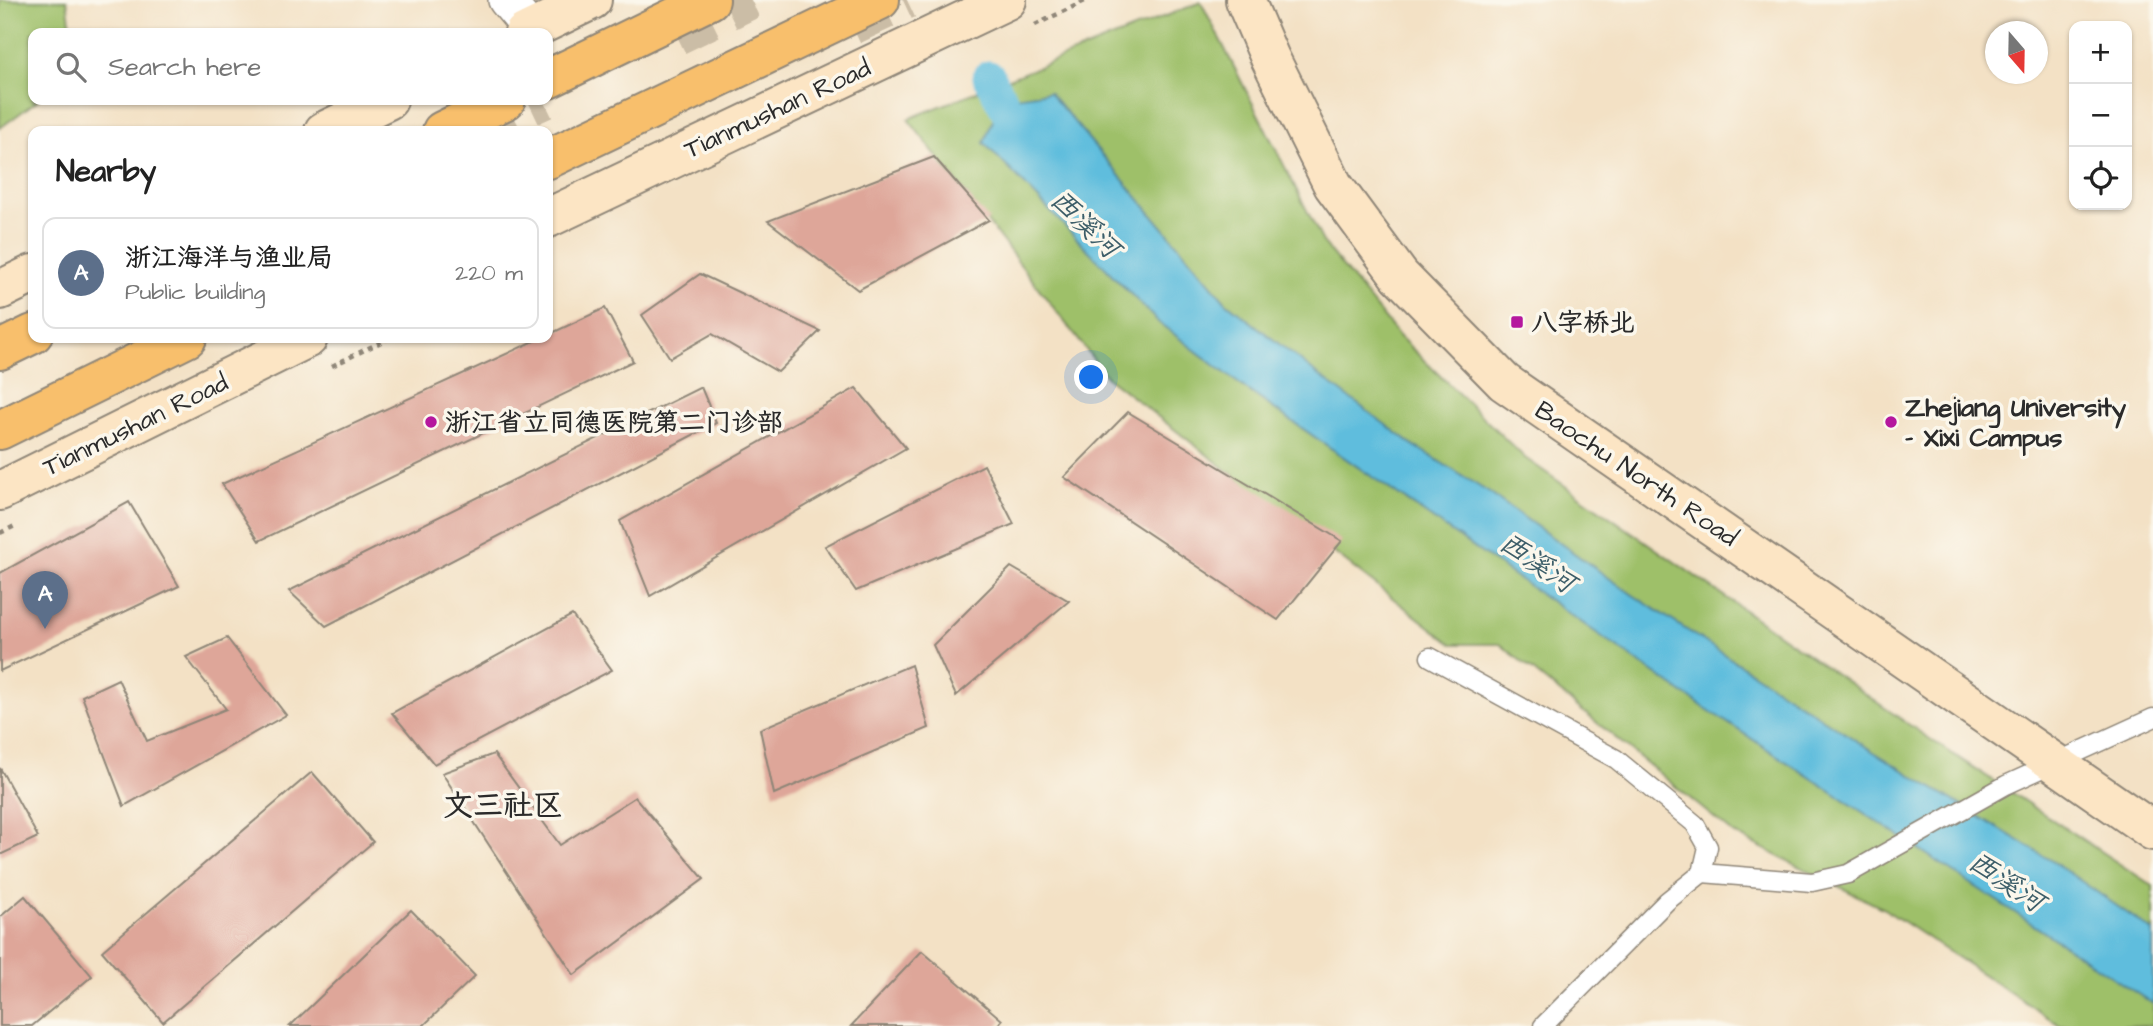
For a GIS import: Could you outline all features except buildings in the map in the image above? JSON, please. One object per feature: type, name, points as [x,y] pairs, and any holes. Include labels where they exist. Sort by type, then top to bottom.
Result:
[{"type":"main road","points":[[534,28],[592,0]]},
{"type":"main road","points":[[553,77],[710,0]]},
{"type":"main road","name":"Tianmushan Road","points":[[553,157],[880,0]]},
{"type":"main road","name":"Tianmushan Road","points":[[553,216],[1007,0]]},
{"type":"main road","name":"Baochu North Road","points":[[1245,0],[1270,58],[1333,185],[1400,276],[1504,382],[2153,831]]},
{"type":"main road","points":[[334,126],[378,105]]},
{"type":"main road","points":[[452,126],[496,105]]},
{"type":"main road","points":[[0,290],[28,276]]},
{"type":"main road","points":[[0,350],[28,336]]},
{"type":"main road","name":"Tianmushan Road","points":[[0,430],[177,343]]},
{"type":"main road","name":"Tianmushan Road","points":[[0,491],[298,343]]},
{"type":"street","points":[[506,0],[526,28]]},
{"type":"lane","points":[[1430,657],[1616,759],[1695,824],[1708,847],[1702,873],[1667,901],[1543,1026]]},
{"type":"lane","points":[[1702,873],[1812,882],[1849,874],[2006,785],[2153,718]]},
{"type":"green space","points":[[0,0],[67,0],[69,28],[28,28],[28,105],[31,105],[0,128]]},
{"type":"green space","points":[[1201,2],[1324,244],[1399,336],[1525,458],[1924,735],[2153,886],[2153,1026],[2061,1026],[1884,909],[1734,834],[1500,644],[1452,644],[1108,378],[908,119]]},
{"type":"water","points":[[1049,92],[1226,302],[1312,370],[1413,445],[1488,492],[1633,595],[1874,752],[2055,863],[2153,931],[2153,1004],[1690,698],[1250,392],[1158,322],[984,143],[1001,99]]},
{"type":"waterway","name":"西溪河","points":[[989,77],[1023,140]]},
{"type":"tunnel","points":[[677,36],[751,0]]},
{"type":"tunnel","points":[[852,26],[907,0]]},
{"type":"tunnel","points":[[489,126],[534,105]]},
{"type":"place","name":"八字桥北","points":[[1517,322]]},
{"type":"place","name":"浙江省立同德医院第二门诊部","points":[[431,422]]},
{"type":"place","name":"Zhejiang University - Xixi Campus","points":[[1891,422]]},
{"type":"place","name":"浙江海洋与渔业局","points":[[45,629]]},
{"type":"district","name":"文三社区","points":[[503,805]]}]
